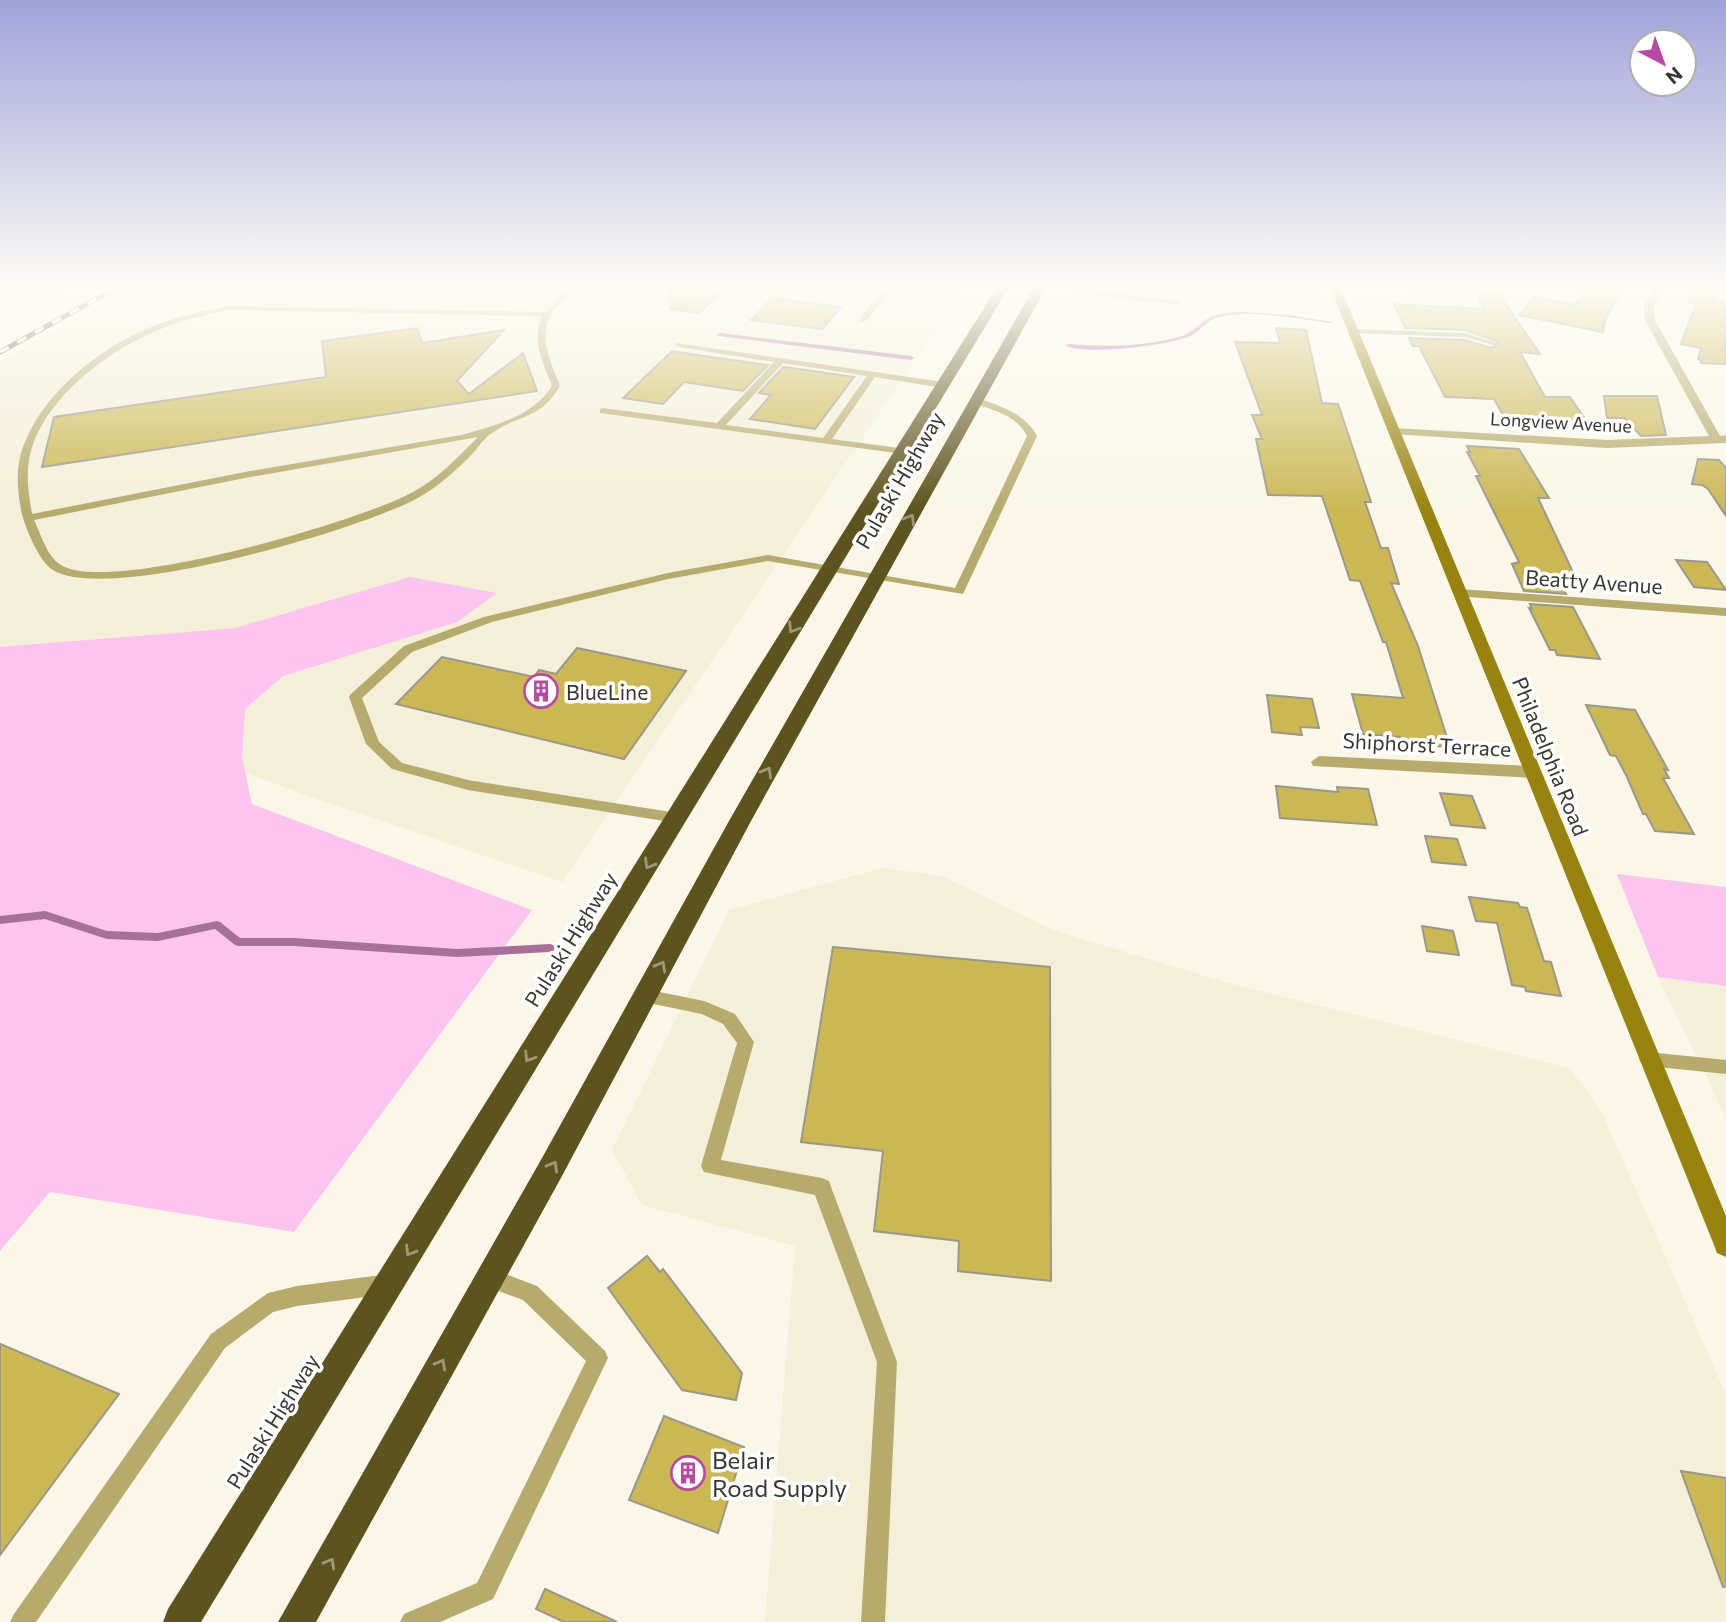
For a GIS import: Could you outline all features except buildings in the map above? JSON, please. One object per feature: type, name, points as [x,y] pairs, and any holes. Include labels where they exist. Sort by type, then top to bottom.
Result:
[{"type":"highway","name":"Pulaski Highway","points":[[181,1622],[959,360]]},
{"type":"highway","name":"Pulaski Highway","points":[[296,1622],[999,360]]},
{"type":"main road","name":"Philadelphia Road","points":[[1365,360],[1726,1245]]},
{"type":"street","points":[[1674,360],[1721,439]]},
{"type":"street","name":"Longview Avenue","points":[[1394,431],[1607,444],[1721,439]]},
{"type":"street","name":"Beatty Avenue","points":[[1460,593],[1726,612]]},
{"type":"street","name":"Shiphorst Terrace","points":[[1319,762],[1533,772]]},
{"type":"lane","points":[[101,360],[50,402],[29,439],[21,494],[28,518],[41,545],[58,570],[81,576],[108,577],[160,571],[328,530],[376,513],[437,483],[488,431]]},
{"type":"lane","points":[[28,518],[165,489],[488,431],[528,412],[545,402],[552,394],[556,386],[548,360]]},
{"type":"lane","points":[[720,425],[781,360],[943,385]]},
{"type":"lane","points":[[826,440],[873,374]]},
{"type":"lane","points":[[677,817],[468,785],[397,766],[373,744],[355,697],[408,649],[488,620],[737,562],[768,558],[959,592],[1032,436],[1029,426],[1020,418],[976,401]]},
{"type":"lane","points":[[603,411],[903,450]]},
{"type":"lane","points":[[645,996],[704,1008],[729,1019],[746,1042],[710,1166],[822,1187],[887,1362],[873,1622]]},
{"type":"lane","points":[[1648,1059],[1726,1067]]},
{"type":"lane","points":[[412,1622],[485,1591],[598,1358],[530,1293],[490,1278]]},
{"type":"lane","points":[[22,1622],[218,1341],[268,1303],[297,1296],[390,1284]]},
{"type":"shaded area","points":[[916,360],[562,882],[305,795],[116,724],[233,628],[0,647],[0,361]]},
{"type":"shaded area","points":[[410,577],[497,593],[457,622],[283,676],[245,709],[242,757],[252,804],[532,910],[294,1232],[50,1192],[0,1251],[0,647],[235,628]]},
{"type":"shaded area","points":[[882,868],[942,876],[1053,930],[1225,982],[1570,1068],[1602,1113],[1726,1394],[1726,1622],[765,1622],[795,1246],[642,1205],[612,1150],[729,910]]},
{"type":"shaded area","points":[[1617,874],[1726,887],[1726,986],[1658,977]]},
{"type":"shaded area","points":[[1658,977],[1726,986],[1726,1118]]},
{"type":"waterway","points":[[0,920],[45,915],[107,935],[158,937],[217,925],[238,942],[294,942],[457,953],[550,948]]},
{"type":"place","name":"BlueLine","points":[[541,691]]},
{"type":"place","name":"Belair Road Supply","points":[[688,1473]]}]
